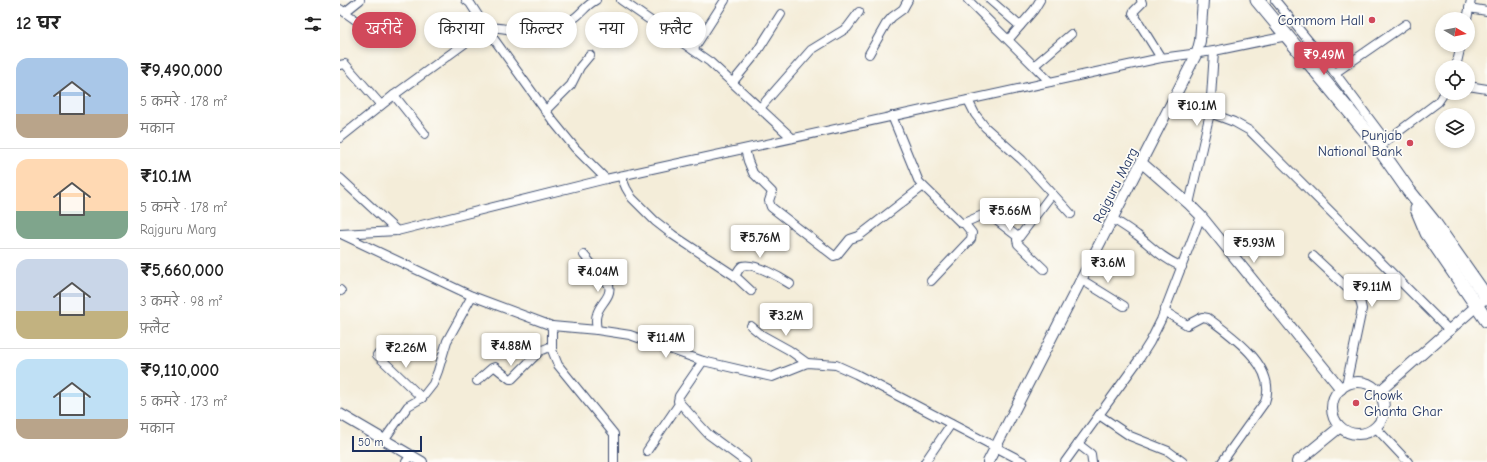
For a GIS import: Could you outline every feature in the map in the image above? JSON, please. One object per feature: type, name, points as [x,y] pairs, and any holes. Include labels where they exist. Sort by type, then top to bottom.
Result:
[{"type":"main road","points":[[1257,0],[1379,143],[1409,191],[1433,221],[1484,300],[1487,320]]},
{"type":"street","points":[[352,17],[342,10],[360,0]]},
{"type":"street","points":[[466,0],[470,3],[476,12]]},
{"type":"street","points":[[498,28],[529,33],[540,33],[573,19],[586,6],[596,0]]},
{"type":"street","points":[[621,0],[710,62],[792,138]]},
{"type":"street","points":[[693,50],[725,0]]},
{"type":"street","points":[[869,54],[886,24],[892,17],[903,9],[908,0]]},
{"type":"street","points":[[968,0],[1035,65],[1050,82]]},
{"type":"street","points":[[990,0],[1020,26]]},
{"type":"street","points":[[1009,40],[1034,10],[1040,0]]},
{"type":"street","points":[[1141,0],[1142,3],[1134,11],[1134,13],[1161,58]]},
{"type":"street","name":"Rajguru Marg","points":[[991,460],[996,447],[1197,53],[1200,41],[1203,0]]},
{"type":"street","points":[[1251,0],[1373,148],[1439,100]]},
{"type":"street","points":[[1275,0],[1335,73],[1379,143]]},
{"type":"street","points":[[1470,4],[1487,11]]},
{"type":"street","points":[[760,108],[811,50],[846,28],[859,12]]},
{"type":"street","points":[[733,82],[755,55],[780,14]]},
{"type":"street","points":[[1335,73],[1406,24]]},
{"type":"street","points":[[1035,65],[1071,34]]},
{"type":"street","points":[[341,234],[397,231],[606,179],[892,116],[1161,58],[1214,51],[1282,37]]},
{"type":"street","points":[[498,45],[545,111],[575,148],[606,179]]},
{"type":"street","points":[[340,138],[394,94],[458,48]]},
{"type":"street","points":[[1189,204],[1210,113],[1214,51]]},
{"type":"street","points":[[545,111],[571,84],[580,67],[590,55]]},
{"type":"street","points":[[340,65],[345,64],[381,105]]},
{"type":"street","points":[[1475,87],[1487,89]]},
{"type":"street","points":[[394,94],[425,134]]},
{"type":"street","points":[[968,100],[975,114],[985,127],[1022,160],[1071,214]]},
{"type":"street","points":[[1210,113],[1234,122],[1250,131],[1450,331]]},
{"type":"street","points":[[892,116],[913,170],[922,186],[959,222],[964,223],[972,233],[971,239],[931,281]]},
{"type":"street","points":[[745,149],[753,173],[772,192],[769,201],[771,207],[834,256],[837,255],[852,238],[859,236],[922,186]]},
{"type":"street","points":[[1142,163],[1201,216],[1343,387]]},
{"type":"street","points":[[621,176],[628,193],[655,221],[673,235],[734,276],[751,291]]},
{"type":"street","points":[[340,178],[397,231]]},
{"type":"street","points":[[1044,269],[1018,244],[1017,240],[1052,194]]},
{"type":"street","points":[[964,223],[987,213],[1018,237]]},
{"type":"street","points":[[1065,462],[1150,342],[1164,311],[1201,216]]},
{"type":"street","points":[[1113,219],[1134,233],[1158,254],[1169,261],[1182,266]]},
{"type":"street","points":[[341,234],[472,296],[552,326],[630,335],[702,361],[772,378],[807,363],[836,365],[1024,462]]},
{"type":"street","points":[[584,255],[610,288],[608,296],[597,314],[597,330]]},
{"type":"street","points":[[1314,256],[1360,300],[1362,304],[1343,387]]},
{"type":"street","points":[[734,276],[740,268],[747,266],[767,271],[790,284]]},
{"type":"street","points":[[1082,280],[1124,306]]},
{"type":"street","points":[[384,440],[408,406],[422,398],[436,378],[447,341],[472,296]]},
{"type":"street","points":[[1379,392],[1484,300]]},
{"type":"street","points":[[1164,311],[1187,325],[1202,317],[1208,318],[1244,348],[1259,364],[1264,373],[1267,393],[1265,402],[1222,462]]},
{"type":"street","points":[[552,326],[552,346],[558,365],[614,434],[614,462]]},
{"type":"street","points":[[751,326],[762,335],[789,350],[807,363]]},
{"type":"street","points":[[477,381],[495,367],[512,379],[540,351],[552,346]]},
{"type":"street","points":[[377,355],[422,398]]},
{"type":"street","points":[[702,361],[679,396],[679,404],[708,434],[746,462]]},
{"type":"street","points":[[1358,381],[1370,384],[1379,392],[1384,404],[1383,417],[1376,428],[1364,434],[1351,434],[1340,427],[1333,417],[1332,405],[1336,393],[1343,387],[1358,381]]},
{"type":"street","points":[[647,451],[679,404]]},
{"type":"street","points":[[340,414],[384,440],[408,459],[422,462]]},
{"type":"street","points":[[1099,416],[1130,436],[1168,451],[1183,462]]},
{"type":"street","points":[[924,462],[951,424]]},
{"type":"street","points":[[1297,462],[1340,427]]},
{"type":"street","points":[[1376,428],[1408,462]]},
{"type":"street","points":[[1078,444],[1091,454],[1092,462]]},
{"type":"place","name":"Commom Hall","points":[[1372,20]]},
{"type":"place","name":"Punjab National Bank","points":[[1410,143]]},
{"type":"place","name":"Chowk Ghanta Ghar","points":[[1356,403]]}]
